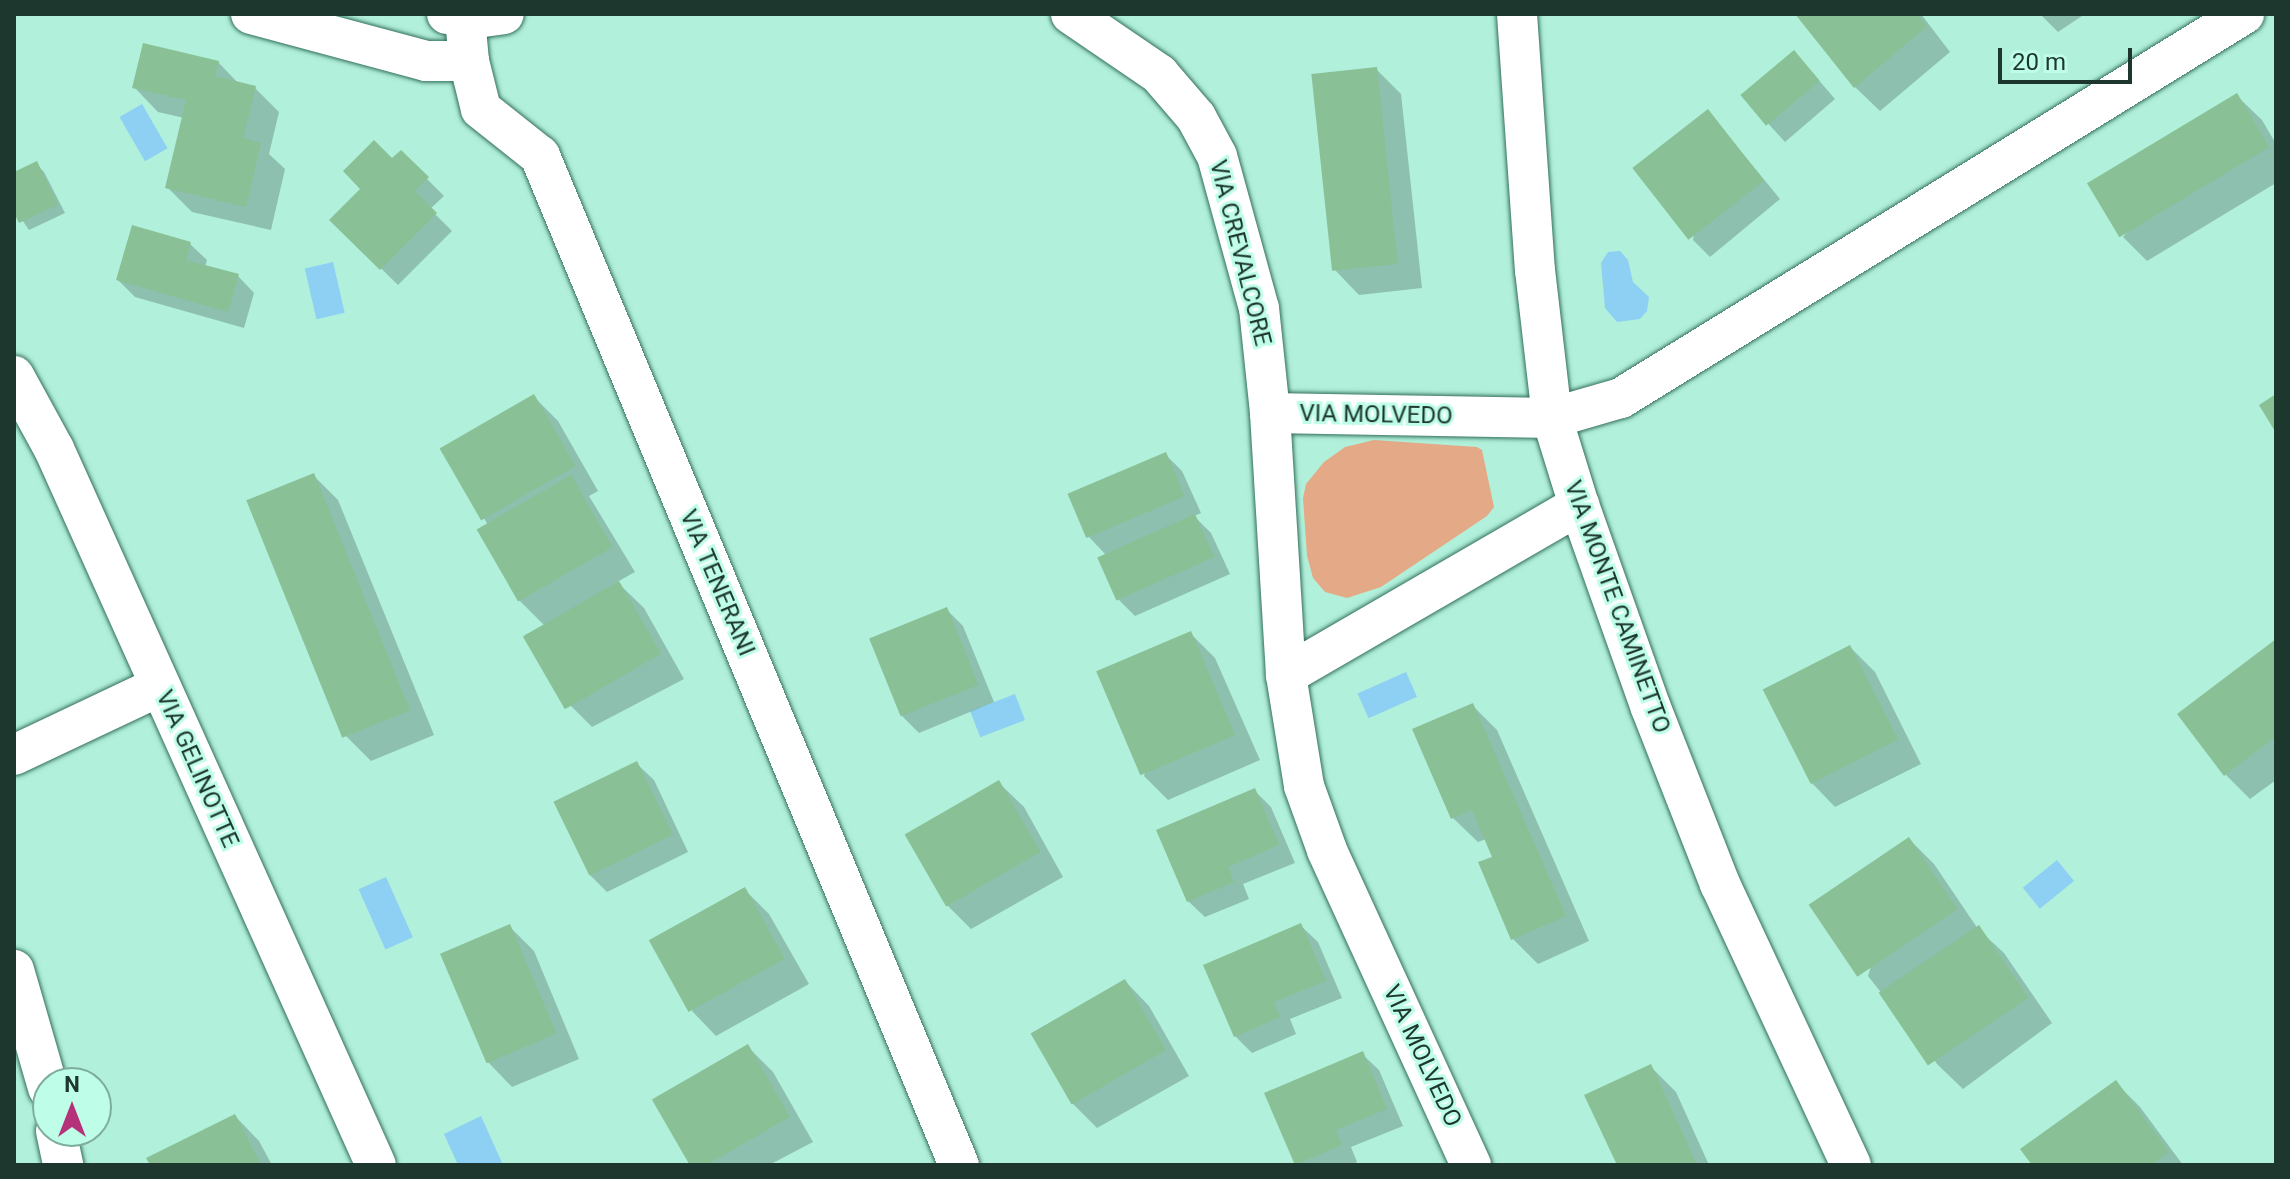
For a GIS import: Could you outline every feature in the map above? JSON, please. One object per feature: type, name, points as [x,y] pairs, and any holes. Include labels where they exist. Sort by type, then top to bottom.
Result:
[{"type":"street","points":[[251,14],[426,61],[469,61]]},
{"type":"street","points":[[456,16],[504,14]]},
{"type":"street","name":"VIA CREVALCORE","points":[[1071,14],[1159,74],[1196,117],[1217,156],[1259,308],[1270,413]]},
{"type":"street","name":"VIA MONTE CAMINETTO","points":[[1517,14],[1533,244],[1552,418],[1579,505],[1651,708],[1720,884],[1851,1165]]},
{"type":"street","name":"VIA MOLVEDO","points":[[1471,1165],[1319,831],[1296,753],[1286,675],[1270,413],[1552,418],[1621,398],[2244,14]]},
{"type":"street","name":"VIA TENERANI","points":[[456,16],[481,109],[540,156],[959,1165]]},
{"type":"street","name":"VIA GELINOTTE","points":[[14,376],[54,449],[376,1165]]},
{"type":"street","points":[[1286,675],[1579,505]]},
{"type":"street","points":[[14,755],[160,686]]},
{"type":"street","points":[[14,970],[42,1067]]},
{"type":"shaded area","points":[[1374,440],[1477,447],[1482,450],[1494,507],[1487,516],[1381,587],[1347,598],[1325,592],[1313,578],[1307,556],[1303,498],[1306,484],[1324,462],[1345,447]]},
{"type":"water","points":[[142,104],[168,148],[145,161],[119,117]]},
{"type":"water","points":[[1620,251],[1628,260],[1633,282],[1649,297],[1647,311],[1640,319],[1617,322],[1605,308],[1601,263],[1608,252]]},
{"type":"water","points":[[333,262],[345,313],[316,319],[305,269]]},
{"type":"water","points":[[1406,672],[1417,697],[1369,718],[1358,694]]},
{"type":"water","points":[[1015,694],[1025,720],[980,737],[970,711]]},
{"type":"water","points":[[2057,860],[2074,881],[2040,909],[2023,888]]},
{"type":"water","points":[[386,877],[413,937],[385,949],[359,889]]},
{"type":"water","points":[[481,1116],[503,1165],[458,1165],[444,1134]]},
{"type":"building","points":[[1795,14],[1917,14],[1927,26],[1854,88]]},
{"type":"building","points":[[143,43],[219,61],[215,76],[256,86],[243,138],[261,143],[246,207],[165,188],[186,100],[132,88]]},
{"type":"building","points":[[1794,50],[1820,81],[1766,126],[1740,95]]},
{"type":"building","points":[[1377,67],[1398,264],[1332,271],[1311,74]]},
{"type":"building","points":[[2237,93],[2269,147],[2119,237],[2087,183]]},
{"type":"building","points":[[1708,109],[1764,181],[1688,240],[1632,168]]},
{"type":"building","points":[[374,140],[392,158],[401,150],[429,177],[415,191],[437,213],[380,270],[329,220],[360,189],[343,171]]},
{"type":"building","points":[[37,161],[58,205],[19,223],[14,213],[14,172]]},
{"type":"building","points":[[132,225],[191,242],[186,260],[239,274],[228,312],[116,280]]},
{"type":"building","points":[[534,394],[576,466],[481,520],[440,448]]},
{"type":"building","points":[[2276,394],[2276,433],[2259,405]]},
{"type":"building","points":[[1166,452],[1185,496],[1086,538],[1068,494]]},
{"type":"building","points":[[314,473],[410,710],[342,738],[246,500]]},
{"type":"building","points":[[571,475],[612,547],[518,601],[477,530]]},
{"type":"building","points":[[1195,514],[1214,557],[1116,600],[1097,558]]},
{"type":"building","points":[[619,581],[661,654],[565,709],[523,636]]},
{"type":"building","points":[[947,607],[978,685],[901,716],[869,638]]},
{"type":"building","points":[[1191,631],[1235,735],[1140,775],[1096,671]]},
{"type":"building","points":[[2276,639],[2276,736],[2224,776],[2177,714]]},
{"type":"building","points":[[1850,645],[1898,739],[1811,784],[1763,689]]},
{"type":"building","points":[[1473,703],[1566,916],[1511,940],[1478,862],[1492,857],[1472,810],[1451,819],[1412,729]]},
{"type":"building","points":[[637,761],[673,835],[589,875],[553,802]]},
{"type":"building","points":[[999,780],[1040,852],[946,906],[905,834]]},
{"type":"building","points":[[1255,788],[1279,845],[1228,867],[1234,882],[1187,902],[1156,830]]},
{"type":"building","points":[[1909,837],[1958,909],[1857,977],[1809,905]]},
{"type":"building","points":[[745,887],[785,959],[689,1012],[649,940]]},
{"type":"building","points":[[1301,923],[1326,981],[1274,1002],[1280,1017],[1234,1037],[1203,965]]},
{"type":"building","points":[[510,924],[556,1034],[487,1063],[440,954]]},
{"type":"building","points":[[1979,925],[2028,998],[1928,1066],[1879,993]]},
{"type":"building","points":[[1125,979],[1166,1050],[1072,1105],[1031,1034]]},
{"type":"building","points":[[748,1044],[790,1117],[706,1165],[690,1165],[652,1100]]},
{"type":"building","points":[[1363,1051],[1387,1109],[1336,1130],[1342,1145],[1295,1165],[1264,1093]]},
{"type":"building","points":[[1651,1064],[1697,1165],[1617,1165],[1584,1095]]},
{"type":"building","points":[[2116,1080],[2169,1152],[2152,1165],[2032,1165],[2020,1149]]},
{"type":"building","points":[[235,1114],[261,1165],[150,1165],[146,1158]]}]
